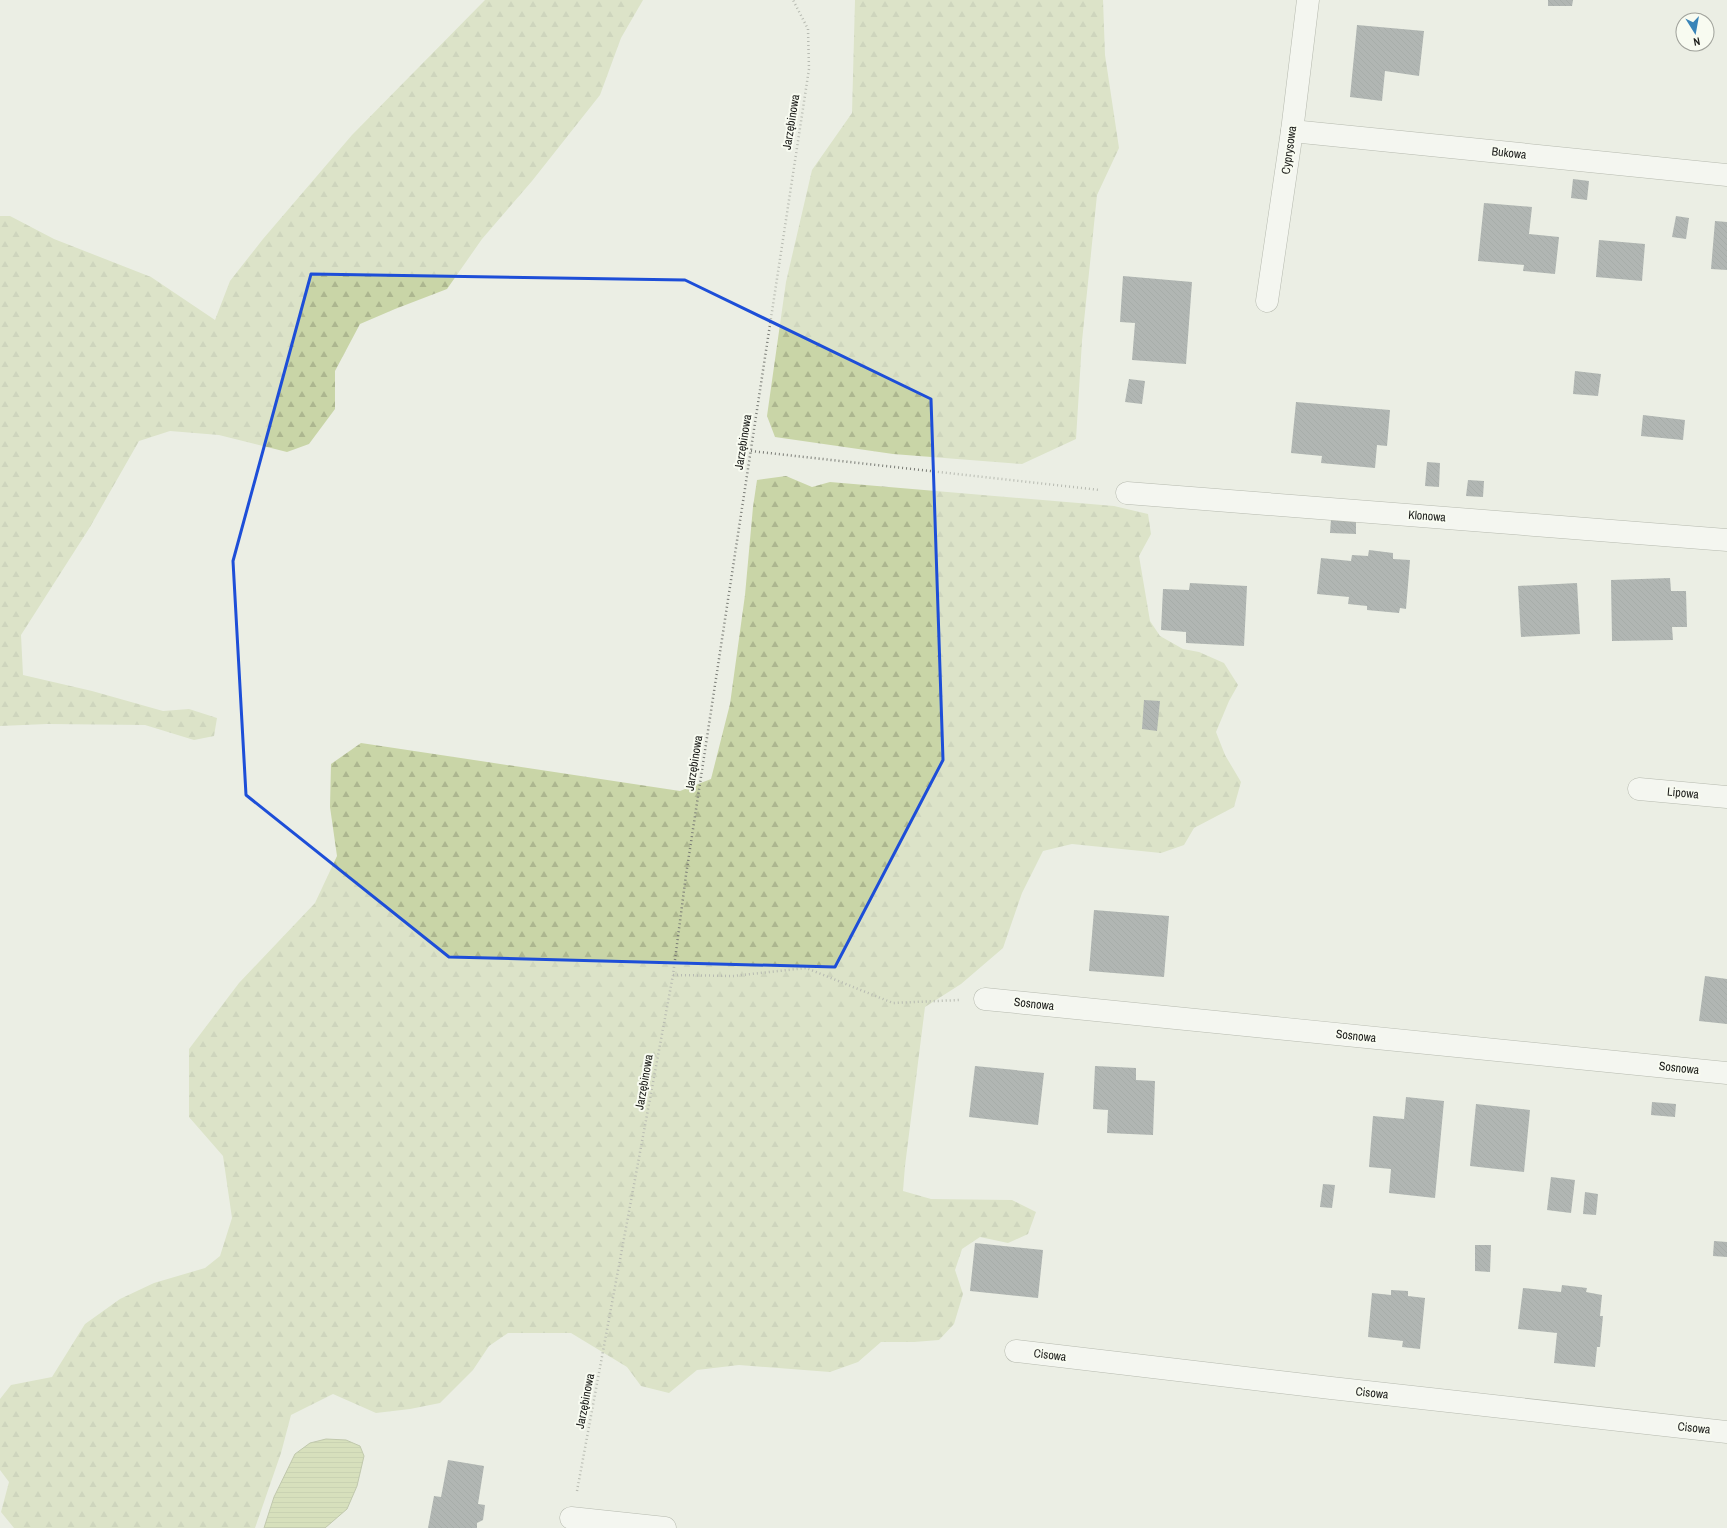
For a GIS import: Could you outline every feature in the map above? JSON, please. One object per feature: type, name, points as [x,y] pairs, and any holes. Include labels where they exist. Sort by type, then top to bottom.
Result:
[{"type":"street","name":"Cyprysowa","points":[[1267,301],[1292,131],[1308,0]]},
{"type":"street","name":"Bukowa","points":[[1292,131],[1727,175]]},
{"type":"street","name":"Klonowa","points":[[1127,493],[1727,540]]},
{"type":"street","name":"Lipowa","points":[[1639,789],[1727,796]]},
{"type":"street","name":"Sosnowa","points":[[985,999],[1727,1073]]},
{"type":"street","name":"Cisowa","points":[[1016,1351],[1727,1432]]},
{"type":"street","points":[[571,1518],[665,1528]]},
{"type":"path","name":"Jarzębinowa","points":[[571,1518],[601,1368],[673,975],[686,875],[809,68],[808,29],[793,0]]},
{"type":"path","points":[[751,451],[1127,493]]},
{"type":"path","points":[[673,975],[733,976],[806,968],[893,1003],[985,999]]},
{"type":"highlighted area","points":[[311,274],[685,280],[931,399],[943,760],[835,967],[449,957],[246,795],[233,561]]},
{"type":"green space","points":[[485,0],[643,0],[621,38],[600,95],[532,181],[482,239],[447,289],[360,324],[335,371],[335,409],[309,444],[287,452],[219,435],[170,431],[139,441],[90,527],[21,635],[23,675],[92,691],[163,711],[189,709],[217,718],[214,736],[194,740],[145,725],[47,724],[0,726],[0,216],[10,216],[54,239],[151,277],[215,320],[230,281],[263,239],[352,135]]},
{"type":"green space","points":[[855,0],[1103,0],[1105,55],[1119,148],[1097,195],[1082,341],[1076,439],[1022,464],[893,454],[775,437],[767,416],[786,282],[812,170],[852,113]]},
{"type":"green space","points":[[786,476],[812,487],[830,482],[1114,506],[1148,514],[1151,534],[1139,556],[1150,621],[1160,636],[1183,649],[1199,652],[1224,663],[1238,685],[1229,701],[1216,732],[1225,755],[1241,782],[1234,807],[1194,828],[1184,845],[1161,853],[1072,844],[1043,851],[1022,893],[1003,948],[961,984],[925,1007],[903,1191],[931,1199],[1012,1200],[1036,1212],[1028,1234],[1008,1243],[980,1237],[962,1249],[955,1270],[963,1294],[954,1324],[939,1340],[881,1342],[858,1362],[830,1372],[739,1365],[697,1370],[669,1393],[641,1386],[627,1367],[571,1333],[508,1333],[489,1346],[473,1370],[440,1403],[410,1409],[376,1413],[333,1394],[291,1415],[281,1453],[255,1528],[14,1528],[1,1512],[9,1482],[0,1470],[0,1399],[11,1385],[52,1377],[85,1324],[120,1299],[154,1283],[205,1268],[220,1256],[232,1218],[223,1156],[189,1117],[189,1049],[239,983],[315,903],[337,856],[330,807],[331,764],[361,743],[680,791],[711,779],[730,704],[745,595],[757,480]]},
{"type":"shaded area","points":[[326,1439],[346,1440],[360,1446],[364,1456],[357,1486],[347,1509],[325,1528],[264,1528],[274,1497],[295,1454],[310,1443]]},
{"type":"building","points":[[1548,0],[1573,0],[1572,6],[1548,6]]},
{"type":"building","points":[[1357,25],[1424,31],[1419,76],[1385,71],[1382,101],[1350,97]]},
{"type":"building","points":[[1573,179],[1589,181],[1587,200],[1571,198]]},
{"type":"building","points":[[1484,203],[1532,207],[1529,234],[1559,237],[1555,274],[1523,271],[1524,265],[1478,261]]},
{"type":"building","points":[[1676,216],[1689,218],[1686,239],[1672,237]]},
{"type":"building","points":[[1715,221],[1727,222],[1727,270],[1711,269]]},
{"type":"building","points":[[1599,240],[1645,244],[1642,281],[1596,277]]},
{"type":"building","points":[[1123,276],[1192,282],[1186,364],[1132,360],[1135,323],[1120,322]]},
{"type":"building","points":[[1575,371],[1601,374],[1598,396],[1573,394]]},
{"type":"building","points":[[1129,379],[1145,381],[1142,404],[1125,402]]},
{"type":"building","points":[[1296,402],[1390,410],[1387,446],[1377,445],[1375,468],[1321,463],[1322,456],[1291,453]]},
{"type":"building","points":[[1643,415],[1685,420],[1683,440],[1641,436]]},
{"type":"building","points":[[1427,462],[1440,463],[1439,487],[1425,486]]},
{"type":"building","points":[[1468,480],[1484,481],[1483,497],[1466,496]]},
{"type":"building","points":[[1331,519],[1356,520],[1356,534],[1330,533]]},
{"type":"building","points":[[1369,550],[1393,553],[1393,559],[1410,560],[1406,609],[1400,608],[1399,613],[1367,610],[1367,606],[1348,604],[1349,597],[1317,594],[1321,558],[1351,561],[1352,555],[1368,556]]},
{"type":"building","points":[[1670,578],[1671,591],[1686,591],[1687,627],[1672,627],[1673,640],[1612,641],[1611,580]]},
{"type":"building","points":[[1190,583],[1247,586],[1244,646],[1186,643],[1186,632],[1161,630],[1163,589],[1189,590]]},
{"type":"building","points":[[1577,583],[1580,634],[1521,637],[1518,586]]},
{"type":"building","points":[[1144,700],[1160,701],[1157,731],[1142,729]]},
{"type":"building","points":[[1094,910],[1169,916],[1164,977],[1089,971]]},
{"type":"building","points":[[1705,976],[1727,979],[1727,1024],[1699,1021]]},
{"type":"building","points":[[975,1066],[1044,1073],[1038,1125],[969,1117]]},
{"type":"building","points":[[1095,1066],[1136,1068],[1136,1080],[1155,1081],[1153,1135],[1107,1133],[1108,1110],[1093,1109]]},
{"type":"building","points":[[1406,1097],[1444,1101],[1435,1198],[1389,1193],[1391,1169],[1369,1167],[1373,1116],[1404,1119]]},
{"type":"building","points":[[1652,1102],[1676,1104],[1675,1117],[1651,1115]]},
{"type":"building","points":[[1476,1104],[1530,1110],[1524,1172],[1470,1166]]},
{"type":"building","points":[[1551,1177],[1575,1180],[1571,1213],[1547,1210]]},
{"type":"building","points":[[1323,1184],[1335,1185],[1332,1208],[1320,1207]]},
{"type":"building","points":[[1585,1192],[1598,1194],[1596,1215],[1583,1214]]},
{"type":"building","points":[[1714,1241],[1727,1242],[1727,1257],[1713,1256]]},
{"type":"building","points":[[975,1243],[1043,1250],[1038,1298],[970,1291]]},
{"type":"building","points":[[1475,1245],[1491,1245],[1490,1272],[1475,1271]]},
{"type":"building","points":[[1562,1285],[1587,1288],[1586,1292],[1602,1295],[1600,1316],[1603,1316],[1600,1347],[1597,1347],[1595,1367],[1554,1363],[1557,1333],[1518,1329],[1523,1288],[1561,1292]]},
{"type":"building","points":[[1391,1290],[1408,1291],[1408,1296],[1425,1298],[1420,1349],[1402,1347],[1403,1341],[1368,1337],[1372,1293],[1391,1295]]},
{"type":"building","points":[[448,1460],[484,1466],[478,1504],[485,1505],[483,1520],[477,1523],[477,1528],[428,1528],[434,1496],[441,1497]]}]
